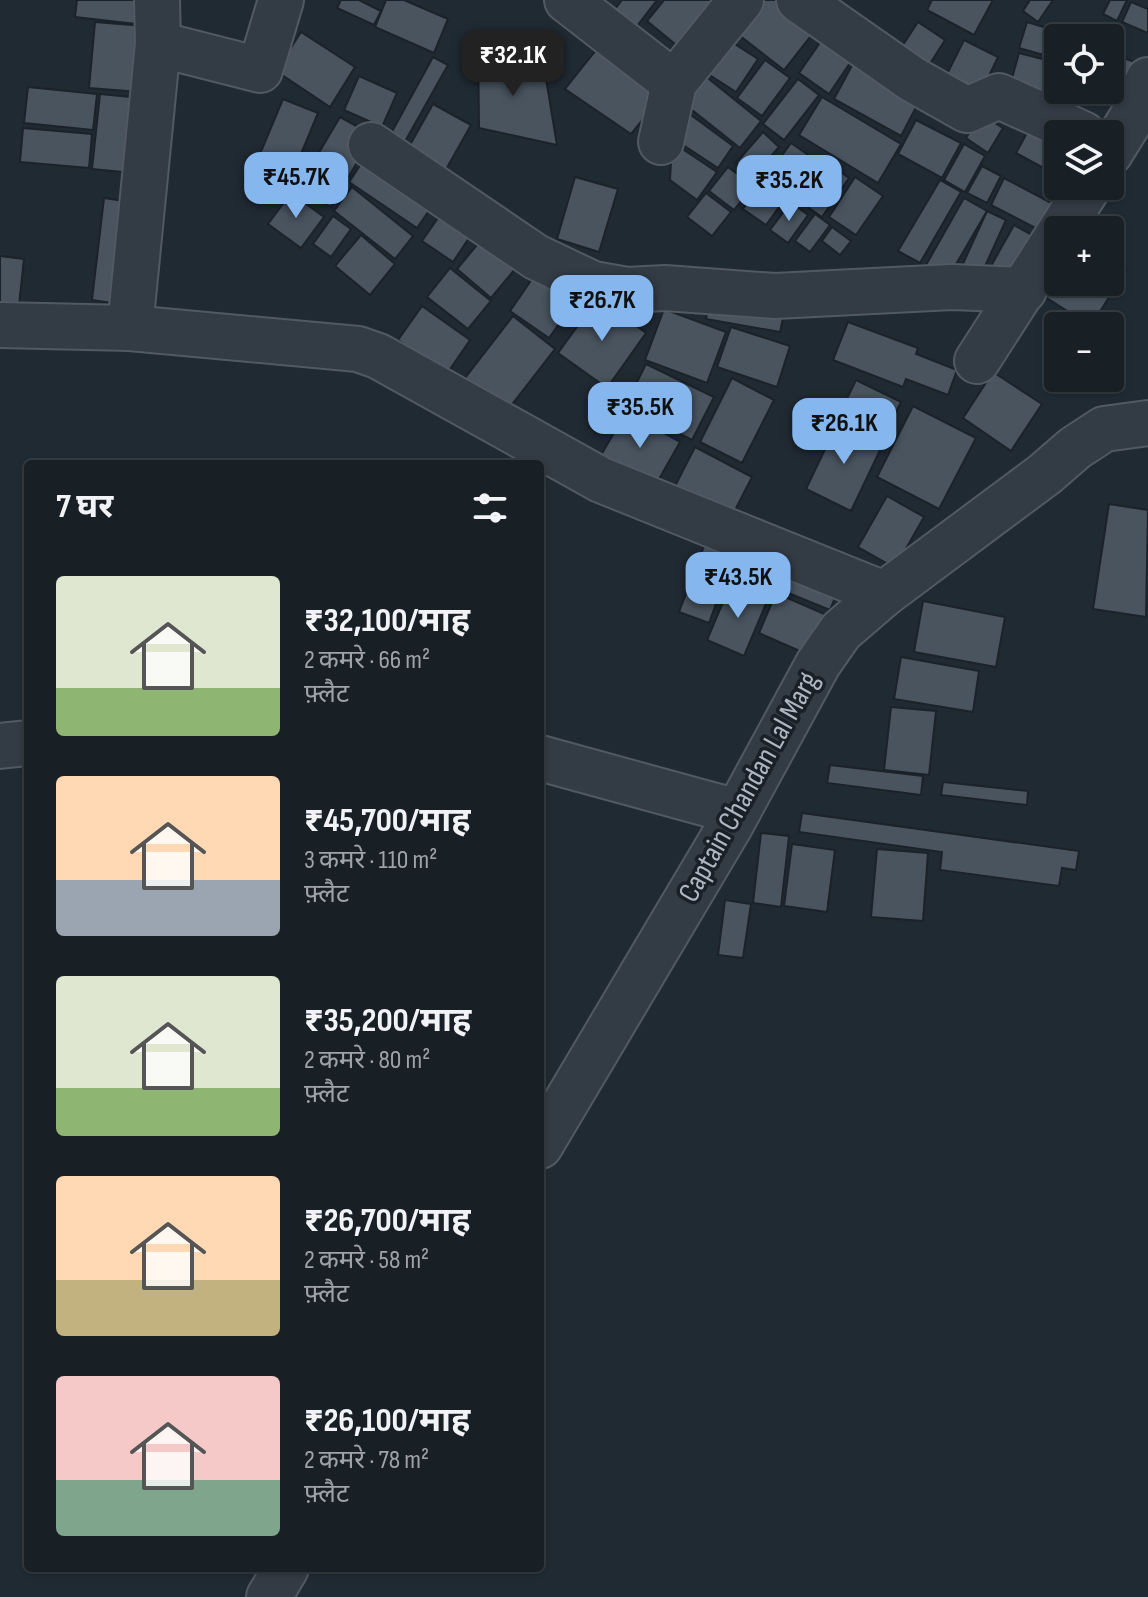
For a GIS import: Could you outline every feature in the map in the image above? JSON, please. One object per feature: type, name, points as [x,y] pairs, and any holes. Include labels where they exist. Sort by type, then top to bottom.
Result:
[{"type":"street","points":[[130,328],[158,44],[157,0]]},
{"type":"street","points":[[158,44],[260,70],[281,0]]},
{"type":"street","points":[[567,0],[674,83]]},
{"type":"street","points":[[661,142],[674,83],[741,0]]},
{"type":"street","points":[[799,0],[912,79],[967,110],[999,96],[1050,120]]},
{"type":"street","points":[[1124,124],[1136,111],[1148,80]]},
{"type":"street","points":[[371,145],[536,257],[593,284],[627,290],[665,288],[775,296],[952,287],[1024,290]]},
{"type":"street","points":[[977,361],[1044,258]]},
{"type":"street","points":[[0,325],[130,328],[358,349],[378,356],[601,480],[884,594]]},
{"type":"street","name":"Captain Chandan Lal Marg","points":[[544,1139],[737,812],[818,664],[841,631],[884,594],[1104,429],[1148,423]]},
{"type":"street","points":[[0,746],[24,743]]},
{"type":"street","points":[[544,759],[737,812]]},
{"type":"street","points":[[269,1597],[284,1572]]},
{"type":"building","points":[[77,0],[148,0],[145,25],[75,17]]},
{"type":"building","points":[[341,0],[359,0],[381,11],[374,25],[337,8]]},
{"type":"building","points":[[386,0],[404,0],[448,19],[434,53],[375,27]]},
{"type":"building","points":[[622,0],[657,0],[634,30],[612,13]]},
{"type":"building","points":[[664,0],[730,0],[686,53],[647,21]]},
{"type":"building","points":[[760,0],[791,0],[821,23],[784,70],[735,32]]},
{"type":"building","points":[[932,0],[993,0],[974,35],[927,10]]},
{"type":"building","points":[[1030,0],[1053,0],[1038,22],[1023,11]]},
{"type":"building","points":[[1110,0],[1127,0],[1117,21],[1103,14]]},
{"type":"building","points":[[1131,2],[1148,9],[1148,33],[1122,22]]},
{"type":"building","points":[[95,22],[145,26],[140,92],[89,88]]},
{"type":"building","points":[[918,22],[945,40],[921,78],[893,60]]},
{"type":"building","points":[[1027,22],[1044,27],[1044,55],[1019,48]]},
{"type":"building","points":[[828,31],[858,51],[829,94],[799,73]]},
{"type":"building","points":[[301,32],[355,67],[330,107],[276,71]]},
{"type":"building","points":[[964,40],[998,57],[976,103],[941,86]]},
{"type":"building","points":[[730,41],[758,59],[736,92],[708,74]]},
{"type":"building","points":[[478,42],[545,73],[557,145],[479,128]]},
{"type":"building","points":[[600,45],[663,95],[631,134],[565,89]]},
{"type":"building","points":[[1019,53],[1044,59],[1044,99],[1009,89]]},
{"type":"building","points":[[433,57],[448,65],[403,145],[389,137]]},
{"type":"building","points":[[856,58],[923,94],[901,136],[834,99]]},
{"type":"building","points":[[1124,58],[1143,65],[1135,86],[1124,82]]},
{"type":"building","points":[[765,60],[790,78],[762,116],[737,98]]},
{"type":"building","points":[[699,71],[761,121],[740,148],[677,98]]},
{"type":"building","points":[[359,76],[397,93],[382,127],[344,110]]},
{"type":"building","points":[[798,79],[819,95],[784,140],[763,124]]},
{"type":"building","points":[[28,87],[97,94],[93,130],[24,123]]},
{"type":"building","points":[[100,94],[141,98],[133,173],[92,169]]},
{"type":"building","points":[[822,97],[901,144],[878,183],[799,135]]},
{"type":"building","points":[[283,99],[318,113],[289,183],[254,168]]},
{"type":"building","points":[[433,104],[471,125],[444,173],[406,152]]},
{"type":"building","points":[[676,104],[733,146],[718,168],[671,137]]},
{"type":"building","points":[[980,114],[1003,128],[988,153],[966,138]]},
{"type":"building","points":[[340,117],[373,135],[331,207],[298,188]]},
{"type":"building","points":[[916,120],[961,143],[942,178],[898,154]]},
{"type":"building","points":[[1034,120],[1044,126],[1044,168],[1016,153]]},
{"type":"building","points":[[23,128],[92,134],[89,168],[20,162]]},
{"type":"building","points":[[763,132],[779,147],[752,178],[736,163]]},
{"type":"building","points":[[672,142],[717,172],[697,200],[670,180]]},
{"type":"building","points":[[791,143],[814,159],[766,225],[743,209]]},
{"type":"building","points":[[964,144],[985,156],[965,192],[944,180]]},
{"type":"building","points":[[371,149],[439,196],[417,228],[349,182]]},
{"type":"building","points":[[824,160],[849,178],[822,217],[796,199]]},
{"type":"building","points":[[982,166],[1001,176],[987,203],[967,193]]},
{"type":"building","points":[[728,167],[753,186],[734,210],[709,191]]},
{"type":"building","points":[[575,177],[618,189],[599,252],[557,239]]},
{"type":"building","points":[[855,177],[883,196],[856,235],[829,217]]},
{"type":"building","points":[[1004,178],[1061,208],[1057,216],[1044,216],[1044,232],[991,205]]},
{"type":"building","points":[[940,180],[961,192],[920,263],[898,251]]},
{"type":"building","points":[[352,187],[413,236],[395,259],[334,211]]},
{"type":"building","points":[[291,193],[324,217],[301,248],[268,224]]},
{"type":"building","points":[[706,193],[731,212],[712,236],[687,217]]},
{"type":"building","points":[[104,198],[124,201],[112,303],[92,300]]},
{"type":"building","points":[[964,198],[987,211],[948,278],[926,265]]},
{"type":"building","points":[[449,202],[479,223],[453,262],[422,241]]},
{"type":"building","points":[[791,202],[808,215],[788,243],[770,230]]},
{"type":"building","points":[[987,211],[1006,220],[981,275],[962,266]]},
{"type":"building","points":[[815,214],[830,225],[810,252],[795,241]]},
{"type":"building","points":[[333,216],[351,229],[331,257],[313,244]]},
{"type":"building","points":[[1014,225],[1044,242],[1026,274],[991,266]]},
{"type":"building","points":[[832,227],[851,241],[840,255],[822,241]]},
{"type":"building","points":[[491,228],[525,257],[491,298],[457,269]]},
{"type":"building","points":[[361,235],[395,264],[370,295],[335,266]]},
{"type":"building","points":[[0,256],[24,259],[18,314],[0,312]]},
{"type":"building","points":[[541,266],[580,294],[549,338],[510,311]]},
{"type":"building","points":[[1044,267],[1044,296],[1110,296],[1100,312],[1069,312],[1031,288]]},
{"type":"building","points":[[450,268],[491,301],[468,329],[427,297]]},
{"type":"building","points":[[710,295],[785,309],[780,332],[706,319]]},
{"type":"building","points":[[598,298],[646,333],[607,388],[558,353]]},
{"type":"building","points":[[422,306],[470,340],[446,375],[398,340]]},
{"type":"building","points":[[664,309],[726,332],[707,383],[645,360]]},
{"type":"building","points":[[513,316],[555,349],[507,411],[465,378]]},
{"type":"building","points":[[848,322],[918,348],[916,354],[957,370],[948,395],[906,379],[903,387],[833,360]]},
{"type":"building","points":[[731,327],[790,346],[777,387],[717,367]]},
{"type":"building","points":[[646,364],[714,397],[692,440],[625,406]]},
{"type":"building","points":[[993,372],[1042,404],[1011,451],[963,418]]},
{"type":"building","points":[[732,378],[774,400],[742,463],[700,442]]},
{"type":"building","points":[[856,380],[901,402],[883,439],[838,417]]},
{"type":"building","points":[[913,406],[976,438],[939,509],[877,477]]},
{"type":"building","points":[[626,412],[680,442],[654,488],[600,457]]},
{"type":"building","points":[[838,422],[883,444],[851,511],[806,489]]},
{"type":"building","points":[[695,447],[752,477],[731,518],[674,488]]},
{"type":"building","points":[[887,496],[924,517],[895,568],[858,547]]},
{"type":"building","points":[[1109,504],[1148,510],[1146,617],[1093,609]]},
{"type":"building","points":[[706,541],[735,552],[709,623],[679,612]]},
{"type":"building","points":[[741,541],[783,558],[770,593],[727,576]]},
{"type":"building","points":[[794,563],[841,582],[830,610],[783,591]]},
{"type":"building","points":[[731,583],[768,599],[744,656],[707,640]]},
{"type":"building","points":[[776,593],[829,616],[811,656],[759,633]]},
{"type":"building","points":[[923,601],[1005,617],[996,667],[914,652]]},
{"type":"building","points":[[901,657],[979,671],[973,712],[894,699]]},
{"type":"building","points":[[891,707],[936,711],[929,775],[884,770]]},
{"type":"building","points":[[830,765],[923,776],[921,795],[827,783]]},
{"type":"building","points":[[943,782],[1028,791],[1027,805],[941,795]]},
{"type":"building","points":[[802,813],[1079,851],[1076,870],[1062,868],[1059,886],[940,870],[942,852],[799,832]]},
{"type":"building","points":[[761,833],[789,836],[781,907],[753,903]]},
{"type":"building","points":[[792,844],[835,850],[827,912],[784,906]]},
{"type":"building","points":[[877,849],[928,853],[923,921],[871,917]]},
{"type":"building","points":[[725,900],[751,904],[743,958],[718,955]]}]
